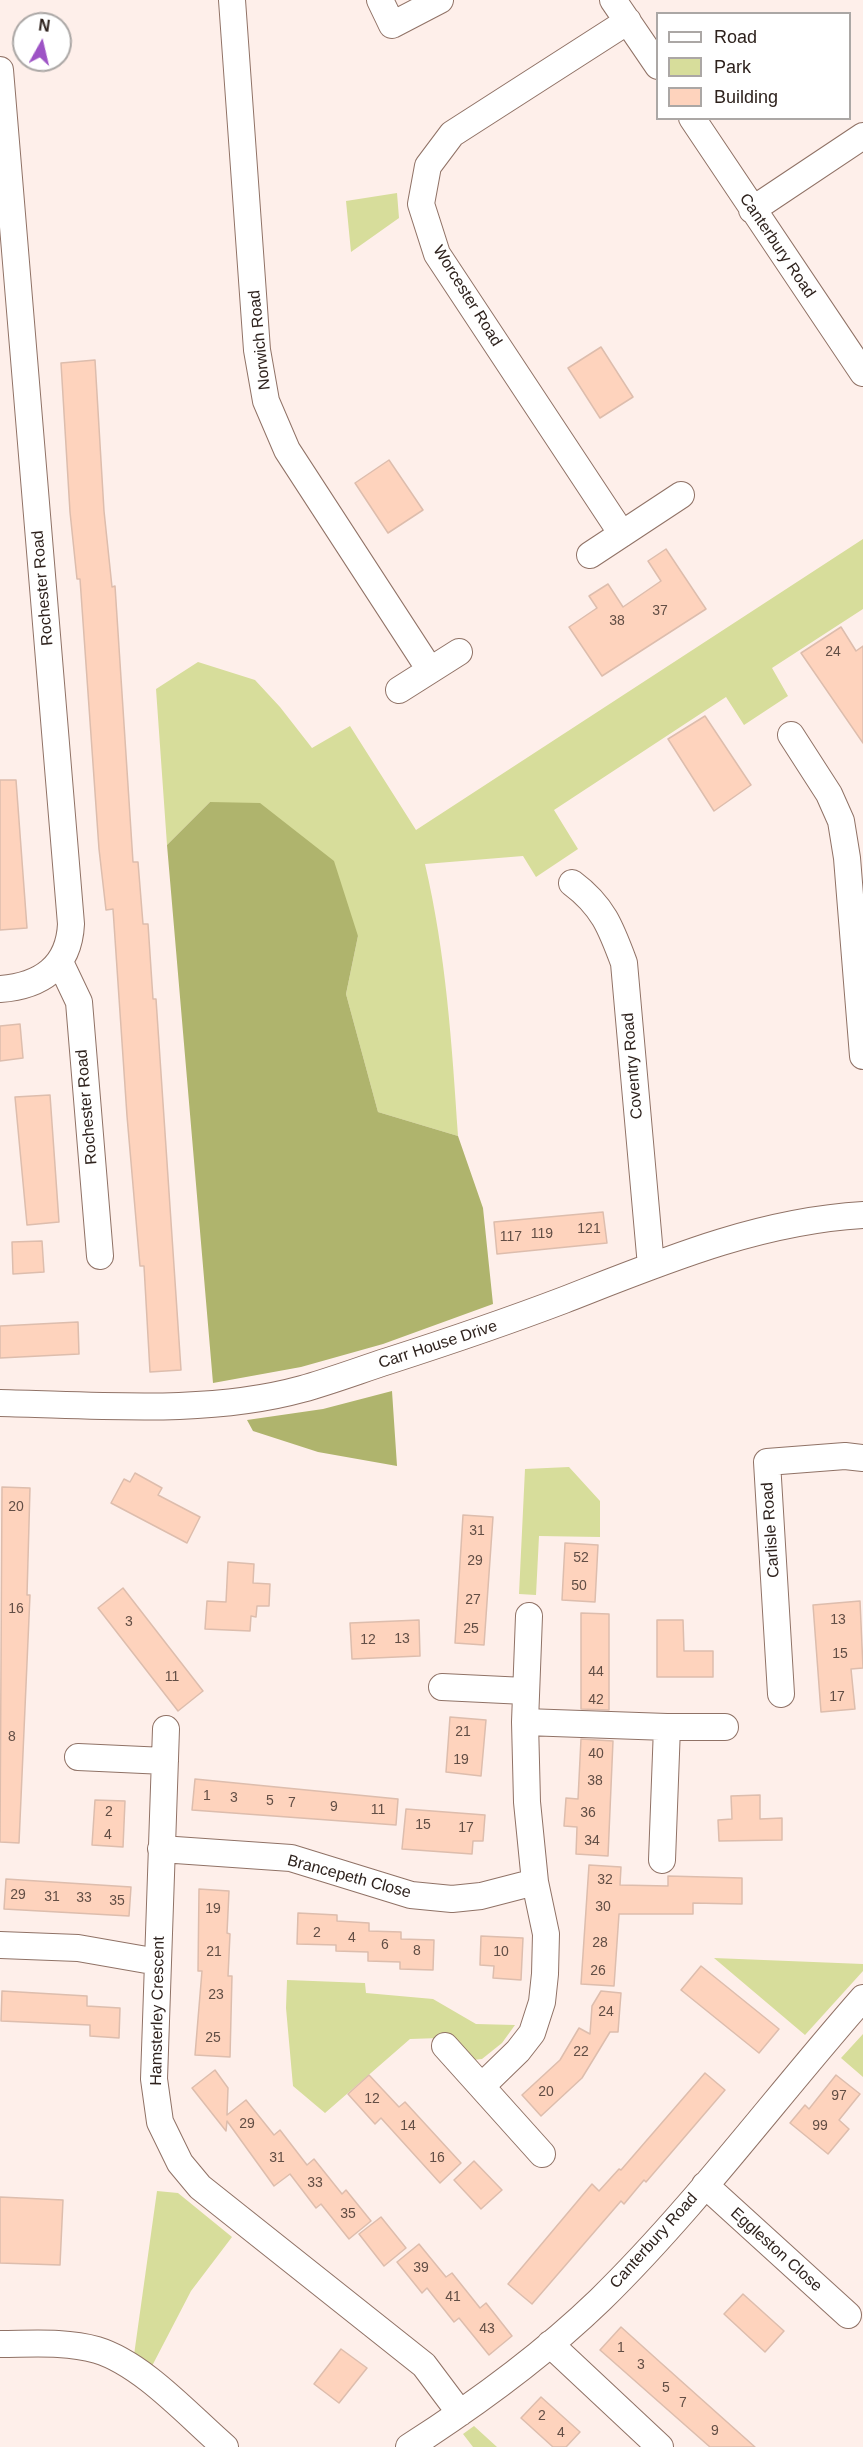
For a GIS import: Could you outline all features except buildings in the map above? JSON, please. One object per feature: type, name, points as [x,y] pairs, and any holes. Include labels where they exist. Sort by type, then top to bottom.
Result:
[{"type":"street","name":"Norwich Road","points":[[232,0],[257,350],[266,401],[287,450],[430,670]]},
{"type":"street","points":[[380,0],[392,25],[440,0]]},
{"type":"street","points":[[621,10],[656,64]]},
{"type":"street","name":"Worcester Road","points":[[621,10],[452,134],[429,166],[421,204],[438,254],[621,534]]},
{"type":"street","name":"Rochester Road","points":[[0,70],[6,212],[71,924],[70,945],[60,962],[79,1002],[99,1256]]},
{"type":"street","name":"Canterbury Road","points":[[693,120],[863,373]]},
{"type":"street","points":[[752,210],[863,136]]},
{"type":"street","points":[[590,555],[681,495]]},
{"type":"street","points":[[399,690],[459,652]]},
{"type":"street","points":[[791,735],[829,794],[842,821],[863,1056]]},
{"type":"street","name":"Coventry Road","points":[[572,883],[592,897],[611,928],[624,963],[651,1266]]},
{"type":"street","points":[[0,989],[18,988],[43,977],[60,962]]},
{"type":"street","name":"Carr House Drive","points":[[0,1403],[127,1406],[203,1403],[301,1390],[499,1325],[651,1266],[755,1231],[824,1217],[863,1215]]},
{"type":"street","name":"Carlisle Road","points":[[781,1694],[767,1462],[845,1456],[863,1458]]},
{"type":"street","points":[[483,2085],[518,2052],[532,2033],[542,2002],[546,1934],[535,1882],[527,1802],[525,1691],[529,1616]]},
{"type":"street","points":[[442,1687],[525,1691]]},
{"type":"street","points":[[525,1722],[725,1728]]},
{"type":"street","points":[[662,1860],[667,1727]]},
{"type":"street","name":"Hamsterley Crescent","points":[[166,1729],[154,2079],[160,2122],[180,2163],[201,2187],[424,2365],[460,2414]]},
{"type":"street","points":[[78,1757],[165,1761]]},
{"type":"street","name":"Brancepeth Close","points":[[162,1849],[291,1858],[411,1895],[452,1899],[481,1896],[535,1882]]},
{"type":"street","points":[[0,1945],[78,1948],[158,1962]]},
{"type":"street","name":"Canterbury Road","points":[[409,2447],[460,2414],[550,2344],[599,2300],[705,2185],[863,1998]]},
{"type":"street","points":[[445,2046],[483,2085],[542,2154]]},
{"type":"street","name":"Eggleston Close","points":[[705,2185],[848,2315]]},
{"type":"street","points":[[0,2344],[63,2344],[98,2351],[128,2365],[225,2447]]},
{"type":"street","points":[[550,2344],[660,2447]]},
{"type":"green space","points":[[397,193],[399,218],[351,252],[346,201]]},
{"type":"green space","points":[[863,539],[863,609],[772,668],[788,696],[744,725],[726,697],[554,810],[578,849],[536,877],[523,856],[425,864],[443,965],[458,1136],[378,1112],[346,994],[358,936],[210,802],[167,845],[156,689],[198,662],[255,680],[280,707],[312,748],[350,726],[416,830]]},
{"type":"green space","points":[[210,802],[260,803],[334,861],[358,936],[346,994],[378,1112],[458,1136],[483,1208],[493,1304],[383,1344],[301,1367],[213,1383],[167,845]]},
{"type":"green space","points":[[392,1391],[397,1466],[318,1452],[253,1431],[247,1420],[323,1409]]},
{"type":"green space","points":[[569,1467],[600,1501],[600,1537],[539,1536],[536,1595],[519,1594],[525,1469]]},
{"type":"green space","points":[[714,1958],[863,1964],[863,1971],[805,2035]]},
{"type":"green space","points":[[287,1980],[365,1983],[366,1993],[433,1999],[476,2024],[515,2025],[502,2043],[482,2059],[473,2060],[440,2038],[410,2039],[325,2113],[293,2086],[286,2008]]},
{"type":"green space","points":[[863,2034],[863,2077],[841,2058]]},
{"type":"green space","points":[[157,2191],[178,2193],[232,2237],[191,2291],[152,2366],[134,2355]]},
{"type":"green space","points":[[474,2426],[497,2447],[473,2447],[463,2434]]}]
